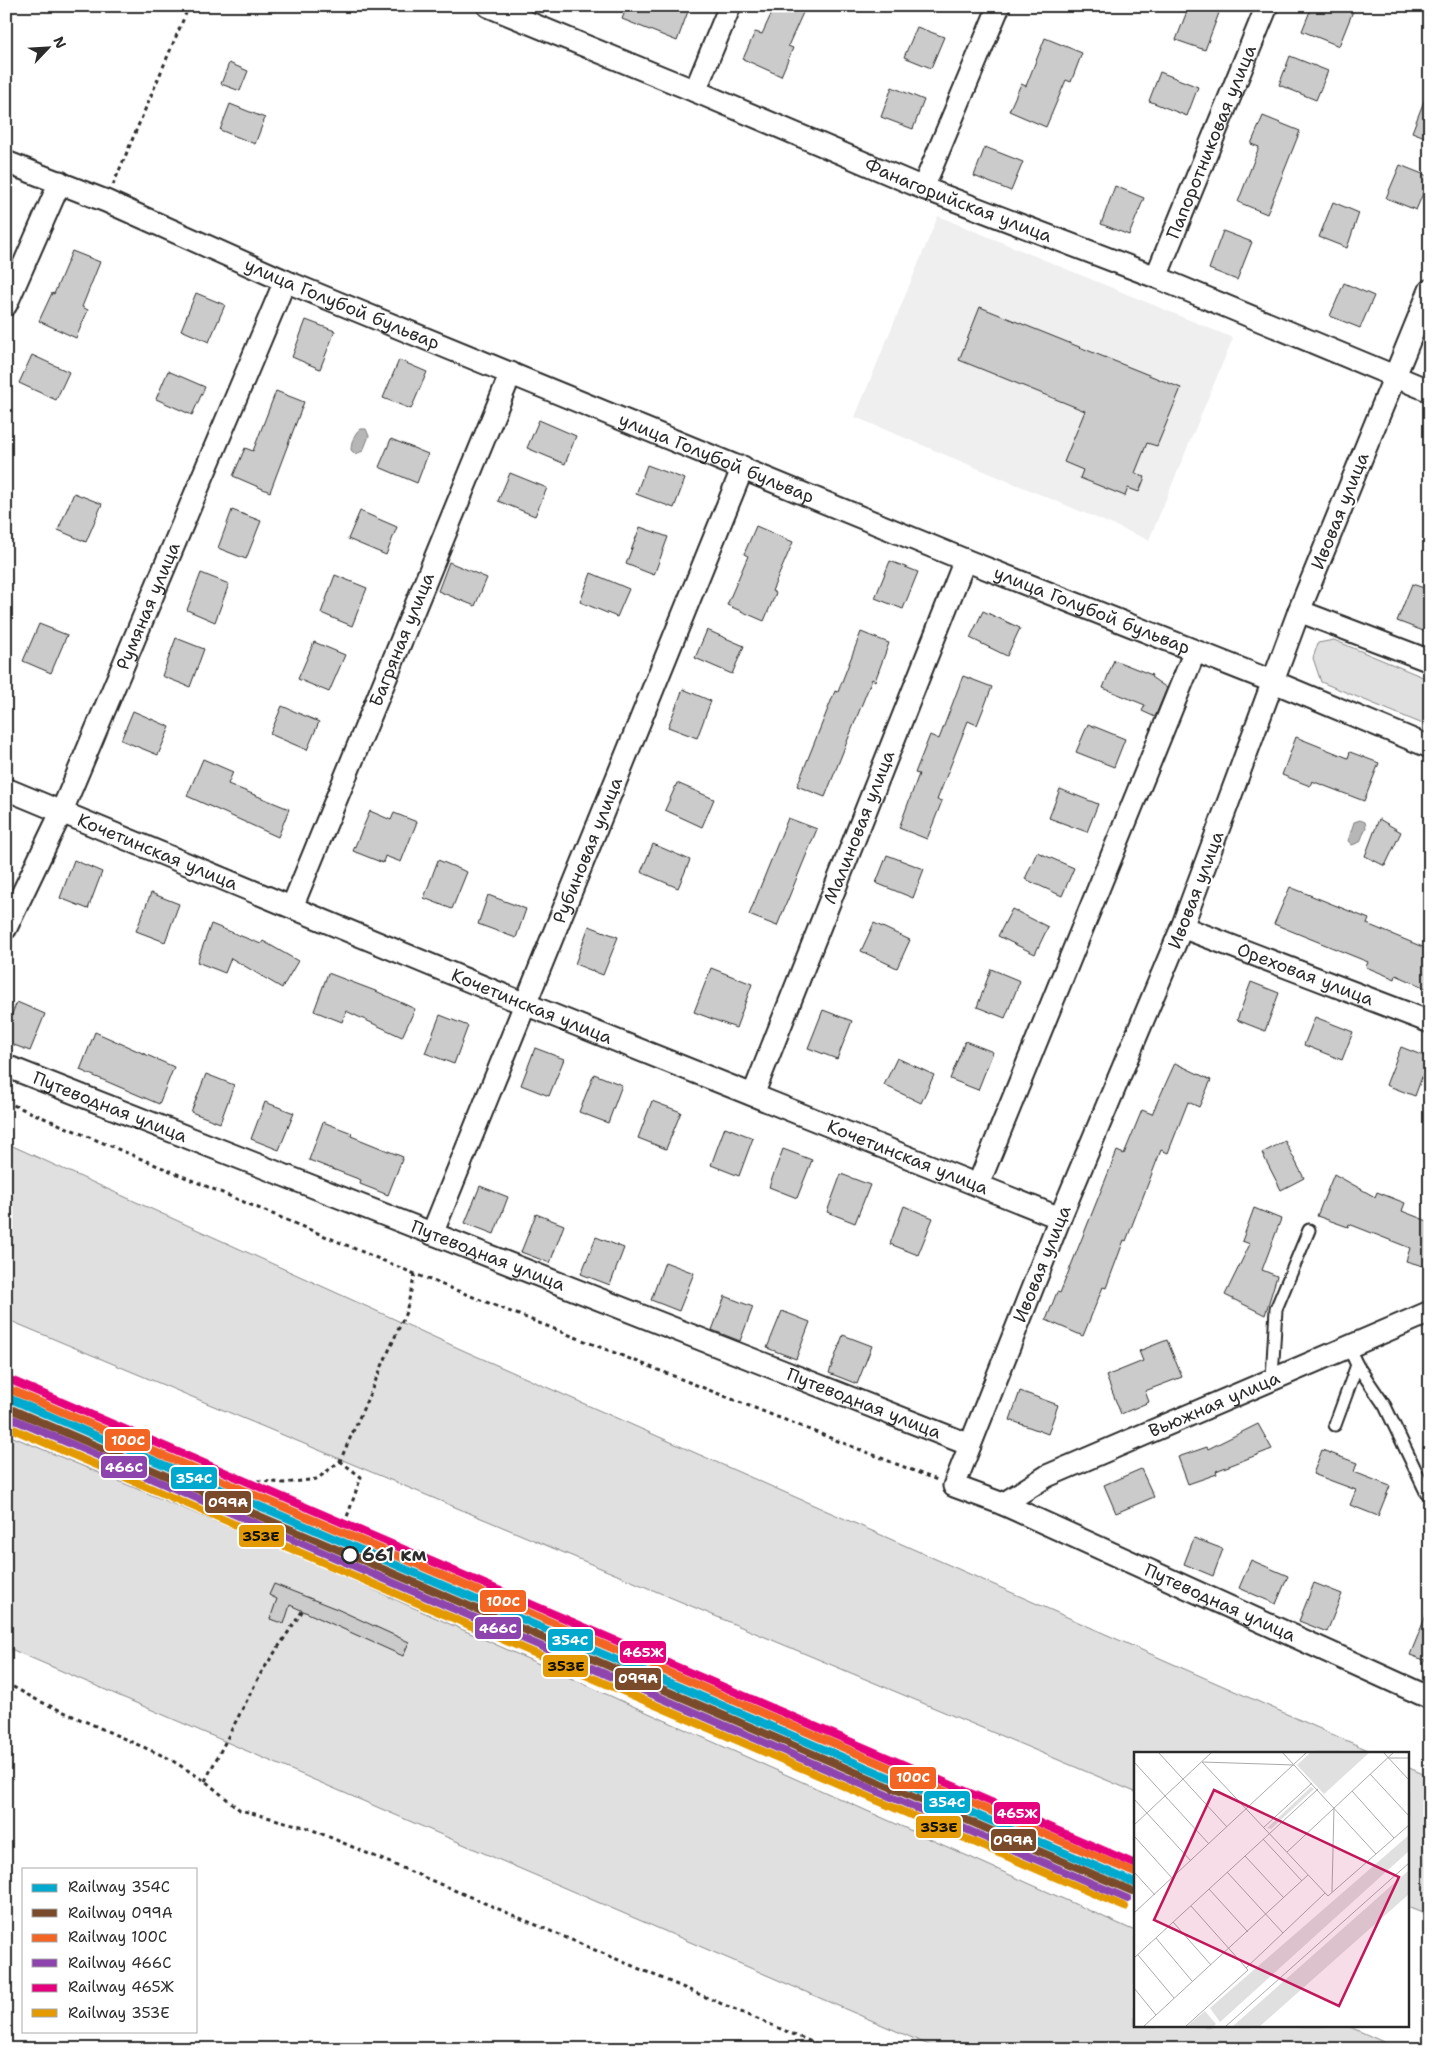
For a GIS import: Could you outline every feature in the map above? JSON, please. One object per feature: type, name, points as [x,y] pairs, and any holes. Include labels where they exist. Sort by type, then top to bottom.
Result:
[{"type":"street","name":"Фанагорийская улица","points":[[488,6],[923,188],[1156,277],[1430,391]]},
{"type":"street","points":[[696,92],[730,6]]},
{"type":"street","points":[[923,188],[999,6]]},
{"type":"street","name":"Папоротниковая улица","points":[[1156,277],[1267,6]]},
{"type":"street","name":"улица Голубой бульвар","points":[[6,162],[60,182],[285,281],[965,560],[1274,682],[1430,747]]},
{"type":"street","points":[[6,305],[60,182]]},
{"type":"street","name":"Румяная улица","points":[[6,928],[61,813],[285,281]]},
{"type":"street","name":"Ивовая улица","points":[[954,1486],[1060,1218],[1182,927],[1299,611],[1430,290]]},
{"type":"street","name":"Багряная улица","points":[[292,907],[511,373]]},
{"type":"street","name":"Рубиновая улица","points":[[432,1234],[743,468]]},
{"type":"street","name":"Малиновая улица","points":[[753,1095],[965,560]]},
{"type":"street","points":[[1299,611],[1430,661]]},
{"type":"street","points":[[978,1186],[1195,651]]},
{"type":"street","name":"Кочетинская улица","points":[[6,790],[525,1004],[1060,1218]]},
{"type":"street","name":"Ореховая улица","points":[[1182,927],[1430,1022]]},
{"type":"street","name":"Путеводная улица","points":[[6,1066],[970,1445]]},
{"type":"street","name":"Вьюжная улица","points":[[1003,1504],[1047,1476],[1272,1378],[1430,1312]]},
{"type":"street","name":"Путеводная улица","points":[[954,1486],[1003,1504],[1430,1698]]},
{"type":"lane","points":[[1272,1378],[1276,1309],[1309,1230]]},
{"type":"lane","points":[[1348,1346],[1385,1406],[1426,1492]]},
{"type":"lane","points":[[1335,1425],[1358,1365]]},
{"type":"path","points":[[106,202],[189,6]]},
{"type":"path","points":[[6,1102],[414,1274],[954,1486]]},
{"type":"path","points":[[6,1379],[219,1474],[248,1480],[284,1483],[318,1479],[340,1461],[406,1312],[414,1274]]},
{"type":"path","points":[[340,1461],[361,1476],[347,1517]]},
{"type":"path","points":[[205,1781],[261,1674],[302,1610]]},
{"type":"path","points":[[6,1683],[39,1701],[168,1758],[205,1781],[240,1810],[308,1828],[828,2049]]},
{"type":"shaded area","points":[[938,216],[1233,338],[1149,540],[855,417]]},
{"type":"shaded area","points":[[360,429],[366,429],[369,436],[363,451],[355,454],[351,450],[352,445]]},
{"type":"shaded area","points":[[1334,640],[1430,680],[1430,727],[1321,682],[1313,658],[1318,643]]},
{"type":"shaded area","points":[[1360,820],[1365,822],[1366,827],[1360,842],[1352,845],[1348,841],[1354,822]]},
{"type":"shaded area","points":[[6,1143],[467,1352],[1372,1752],[1134,1752],[1134,1792],[6,1319]]},
{"type":"shaded area","points":[[6,1434],[307,1560],[1134,1931],[1134,2028],[1352,2028],[1399,2049],[938,2049],[6,1647]]},
{"type":"shaded area","points":[[1408,1767],[1430,1777],[1430,1916],[1408,1907]]},
{"type":"building","points":[[627,6],[690,6],[677,41],[622,19]]},
{"type":"building","points":[[775,6],[806,6],[788,46],[793,48],[781,76],[743,59],[755,32],[762,34]]},
{"type":"building","points":[[1189,6],[1202,6],[1219,13],[1205,50],[1176,40]]},
{"type":"building","points":[[1312,6],[1355,6],[1339,46],[1302,31]]},
{"type":"building","points":[[917,27],[944,37],[931,68],[904,57]]},
{"type":"building","points":[[1045,38],[1082,53],[1071,82],[1066,80],[1046,127],[1009,111],[1021,84],[1026,86]]},
{"type":"building","points":[[1290,56],[1328,71],[1316,100],[1279,85]]},
{"type":"building","points":[[229,63],[248,71],[240,91],[221,84]]},
{"type":"building","points":[[1160,72],[1198,87],[1187,116],[1149,101]]},
{"type":"building","points":[[892,87],[924,100],[913,129],[881,117]]},
{"type":"building","points":[[1430,88],[1430,139],[1412,132]]},
{"type":"building","points":[[230,104],[265,118],[255,144],[220,130]]},
{"type":"building","points":[[1263,116],[1300,131],[1267,214],[1238,202],[1259,147],[1251,144]]},
{"type":"building","points":[[985,147],[1023,162],[1011,191],[974,176]]},
{"type":"building","points":[[1400,165],[1430,177],[1416,210],[1386,198]]},
{"type":"building","points":[[1115,186],[1144,198],[1129,235],[1101,224]]},
{"type":"building","points":[[1333,202],[1359,213],[1347,248],[1319,237]]},
{"type":"building","points":[[1223,231],[1252,242],[1237,280],[1209,269]]},
{"type":"building","points":[[72,251],[100,262],[82,307],[88,310],[76,338],[39,321],[52,293],[54,294]]},
{"type":"building","points":[[1344,283],[1374,296],[1360,328],[1330,316]]},
{"type":"building","points":[[196,293],[225,305],[209,342],[181,330]]},
{"type":"building","points":[[980,307],[1181,388],[1157,446],[1147,443],[1135,473],[1145,477],[1139,492],[1128,488],[1125,496],[1080,478],[1083,470],[1064,462],[1085,411],[959,360]]},
{"type":"building","points":[[306,320],[335,331],[320,369],[292,357]]},
{"type":"building","points":[[32,355],[69,372],[56,400],[19,383]]},
{"type":"building","points":[[399,360],[427,372],[411,409],[383,398]]},
{"type":"building","points":[[168,371],[205,387],[192,415],[156,399]]},
{"type":"building","points":[[276,391],[304,402],[270,492],[233,476],[245,448],[253,451]]},
{"type":"building","points":[[539,420],[576,436],[565,464],[527,448]]},
{"type":"building","points":[[391,439],[428,454],[417,483],[379,467]]},
{"type":"building","points":[[647,465],[685,479],[674,508],[636,494]]},
{"type":"building","points":[[510,473],[547,488],[535,516],[498,501]]},
{"type":"building","points":[[74,493],[102,504],[86,542],[58,530]]},
{"type":"building","points":[[232,510],[261,521],[246,559],[218,548]]},
{"type":"building","points":[[360,511],[397,527],[386,555],[348,539]]},
{"type":"building","points":[[756,526],[793,542],[772,591],[776,593],[764,621],[727,605],[748,556],[744,554]]},
{"type":"building","points":[[640,527],[668,537],[654,575],[626,564]]},
{"type":"building","points":[[890,561],[918,572],[903,609],[875,598]]},
{"type":"building","points":[[449,562],[487,578],[475,606],[438,591]]},
{"type":"building","points":[[201,573],[229,584],[215,622],[187,610]]},
{"type":"building","points":[[591,573],[629,589],[617,617],[580,602]]},
{"type":"building","points":[[335,575],[367,588],[352,626],[321,613]]},
{"type":"building","points":[[1412,584],[1430,590],[1430,622],[1426,632],[1397,621]]},
{"type":"building","points":[[983,611],[1020,628],[1007,656],[970,638]]},
{"type":"building","points":[[39,624],[67,635],[51,673],[23,661]]},
{"type":"building","points":[[707,630],[744,646],[732,674],[695,658]]},
{"type":"building","points":[[861,632],[889,643],[875,681],[872,679],[825,797],[797,786],[835,691],[838,692]]},
{"type":"building","points":[[176,638],[204,649],[190,687],[162,676]]},
{"type":"building","points":[[314,642],[345,655],[329,692],[298,679]]},
{"type":"building","points":[[1114,660],[1152,675],[1151,677],[1167,688],[1155,717],[1142,711],[1145,705],[1103,688]]},
{"type":"building","points":[[963,676],[992,687],[977,725],[968,721],[937,800],[942,801],[927,839],[899,828],[919,774],[915,773],[930,735],[939,739]]},
{"type":"building","points":[[683,689],[711,701],[697,738],[668,727]]},
{"type":"building","points":[[282,706],[319,722],[307,750],[270,734]]},
{"type":"building","points":[[133,711],[170,727],[158,755],[121,740]]},
{"type":"building","points":[[1088,724],[1125,739],[1114,767],[1076,752]]},
{"type":"building","points":[[1296,737],[1348,758],[1350,752],[1379,763],[1364,801],[1312,781],[1310,786],[1282,775]]},
{"type":"building","points":[[203,759],[233,772],[228,784],[289,809],[278,837],[187,796]]},
{"type":"building","points":[[677,783],[714,799],[702,827],[665,810]]},
{"type":"building","points":[[1060,789],[1098,804],[1087,832],[1049,818]]},
{"type":"building","points":[[370,811],[391,820],[394,813],[417,822],[401,862],[385,856],[383,863],[353,851]]},
{"type":"building","points":[[788,818],[817,829],[777,926],[749,915]]},
{"type":"building","points":[[1379,819],[1401,832],[1385,866],[1365,856]]},
{"type":"building","points":[[653,844],[690,860],[678,888],[641,872]]},
{"type":"building","points":[[1037,852],[1074,868],[1062,896],[1025,879]]},
{"type":"building","points":[[887,855],[924,869],[913,898],[876,883]]},
{"type":"building","points":[[74,860],[102,872],[88,909],[60,898]]},
{"type":"building","points":[[438,860],[467,872],[452,909],[424,898]]},
{"type":"building","points":[[1290,887],[1369,919],[1367,924],[1430,950],[1430,990],[1396,975],[1395,979],[1366,967],[1368,962],[1274,924]]},
{"type":"building","points":[[151,893],[179,904],[165,942],[136,931]]},
{"type":"building","points":[[488,895],[526,909],[516,938],[478,924]]},
{"type":"building","points":[[1012,909],[1048,927],[1035,954],[998,936]]},
{"type":"building","points":[[874,923],[910,940],[897,968],[861,951]]},
{"type":"building","points":[[211,924],[261,944],[263,941],[298,961],[282,988],[231,958],[225,973],[197,962]]},
{"type":"building","points":[[589,926],[618,937],[603,975],[575,964]]},
{"type":"building","points":[[711,968],[752,984],[736,1028],[694,1012]]},
{"type":"building","points":[[991,969],[1020,981],[1005,1018],[977,1007]]},
{"type":"building","points":[[328,973],[378,992],[415,1009],[402,1037],[346,1011],[342,1022],[314,1011]]},
{"type":"building","points":[[1251,982],[1279,993],[1265,1031],[1237,1020]]},
{"type":"building","points":[[17,1002],[45,1014],[30,1051],[6,1042],[6,1028]]},
{"type":"building","points":[[823,1010],[852,1021],[837,1059],[808,1048]]},
{"type":"building","points":[[440,1015],[468,1026],[454,1064],[425,1053]]},
{"type":"building","points":[[1315,1017],[1353,1032],[1342,1060],[1304,1045]]},
{"type":"building","points":[[95,1032],[174,1067],[159,1104],[80,1070]]},
{"type":"building","points":[[965,1041],[993,1052],[978,1090],[950,1079]]},
{"type":"building","points":[[1401,1047],[1429,1058],[1415,1096],[1386,1085]]},
{"type":"building","points":[[535,1048],[564,1059],[549,1096],[521,1085]]},
{"type":"building","points":[[897,1058],[934,1075],[921,1103],[884,1085]]},
{"type":"building","points":[[1175,1063],[1211,1080],[1199,1107],[1188,1102],[1168,1153],[1161,1150],[1126,1241],[1124,1240],[1106,1288],[1103,1287],[1083,1336],[1046,1320],[1057,1292],[1060,1293],[1117,1151],[1124,1154],[1142,1110],[1152,1114]]},
{"type":"building","points":[[206,1074],[234,1085],[220,1123],[191,1112]]},
{"type":"building","points":[[594,1074],[622,1085],[608,1123],[579,1112]]},
{"type":"building","points":[[652,1101],[681,1112],[666,1149],[638,1138]]},
{"type":"building","points":[[265,1102],[294,1113],[279,1150],[251,1139]]},
{"type":"building","points":[[323,1122],[352,1133],[351,1136],[403,1157],[388,1195],[360,1184],[361,1180],[309,1160]]},
{"type":"building","points":[[725,1127],[753,1138],[739,1176],[711,1165]]},
{"type":"building","points":[[1285,1141],[1304,1178],[1281,1190],[1262,1153]]},
{"type":"building","points":[[783,1149],[812,1160],[797,1198],[769,1187]]},
{"type":"building","points":[[841,1174],[870,1185],[855,1223],[827,1212]]},
{"type":"building","points":[[1334,1174],[1375,1197],[1377,1192],[1405,1203],[1402,1211],[1430,1222],[1430,1268],[1406,1261],[1410,1248],[1349,1224],[1348,1227],[1317,1216]]},
{"type":"building","points":[[480,1186],[508,1197],[494,1234],[465,1223]]},
{"type":"building","points":[[904,1206],[933,1218],[918,1255],[890,1244]]},
{"type":"building","points":[[1254,1208],[1281,1219],[1262,1270],[1277,1276],[1265,1315],[1225,1295],[1250,1244],[1242,1241]]},
{"type":"building","points":[[536,1214],[564,1225],[550,1263],[521,1252]]},
{"type":"building","points":[[596,1237],[624,1248],[610,1285],[581,1274]]},
{"type":"building","points":[[665,1262],[694,1273],[679,1311],[651,1300]]},
{"type":"building","points":[[725,1296],[753,1307],[740,1341],[712,1330]]},
{"type":"building","points":[[782,1311],[810,1322],[796,1359],[767,1348]]},
{"type":"building","points":[[843,1335],[872,1346],[857,1384],[829,1373]]},
{"type":"building","points":[[1167,1340],[1182,1377],[1145,1391],[1149,1402],[1121,1414],[1106,1376],[1143,1361],[1139,1351]]},
{"type":"building","points":[[1020,1391],[1058,1405],[1048,1434],[1010,1420]]},
{"type":"building","points":[[1258,1424],[1272,1449],[1216,1471],[1217,1474],[1188,1484],[1178,1457],[1207,1447],[1208,1449]]},
{"type":"building","points":[[1322,1450],[1357,1463],[1354,1472],[1390,1486],[1378,1516],[1350,1505],[1356,1490],[1313,1474]]},
{"type":"building","points":[[1141,1469],[1154,1497],[1116,1513],[1104,1485]]},
{"type":"building","points":[[1194,1538],[1223,1549],[1213,1576],[1184,1564]]},
{"type":"building","points":[[1251,1560],[1288,1576],[1276,1604],[1239,1588]]},
{"type":"building","points":[[1314,1583],[1342,1594],[1327,1632],[1299,1621]]},
{"type":"building","points":[[274,1584],[337,1609],[409,1642],[403,1656],[290,1605],[284,1624],[270,1619],[277,1599],[269,1595]]},
{"type":"building","points":[[1430,1608],[1430,1662],[1410,1655]]},
{"type":"rail line","name":"465Ж","points":[[13,1381],[1134,1864]]},
{"type":"rail line","name":"100C","points":[[9,1389],[1134,1873]]},
{"type":"rail line","name":"354С","points":[[6,1397],[1134,1883]]},
{"type":"rail line","name":"099А","points":[[6,1407],[1132,1891]]},
{"type":"rail line","name":"466С","points":[[6,1416],[1128,1899]]},
{"type":"rail line","name":"353Е","points":[[6,1426],[1125,1907]]},
{"type":"place","name":"661 км","points":[[350,1555]]}]
